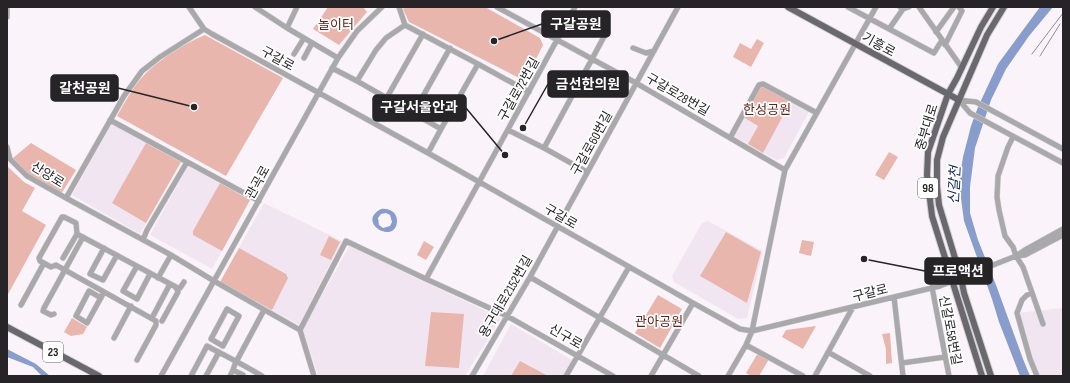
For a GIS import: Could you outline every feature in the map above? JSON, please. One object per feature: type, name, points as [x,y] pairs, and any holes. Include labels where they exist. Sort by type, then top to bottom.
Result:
[{"type":"main road","name":"기흥로","points":[[788,7],[959,100]]},
{"type":"main road","name":"중부대로","points":[[982,376],[932,216],[927,175],[928,152],[948,94],[981,27],[993,7]]},
{"type":"main road","name":"중부대로","points":[[991,376],[964,293],[961,278],[939,205],[937,160],[943,137],[982,51],[987,35],[1004,7]]},
{"type":"main road","name":"23","points":[[7,327],[98,376]]},
{"type":"street","points":[[7,7],[7,17]]},
{"type":"street","name":"구갈로","points":[[189,7],[204,29],[740,329],[752,331],[932,288],[952,282],[1016,256]]},
{"type":"street","points":[[254,7],[338,58]]},
{"type":"street","points":[[287,28],[297,7]]},
{"type":"street","name":"관곡로","points":[[161,376],[332,68],[357,31],[382,7]]},
{"type":"street","points":[[399,7],[405,25],[529,92]]},
{"type":"street","points":[[497,7],[557,40]]},
{"type":"street","name":"구갈로72번길","points":[[426,279],[575,7]]},
{"type":"street","name":"구갈로60번길","points":[[558,226],[678,7]]},
{"type":"street","points":[[848,7],[934,53],[944,42],[962,11],[959,7]]},
{"type":"street","points":[[728,376],[746,345],[752,331],[785,170],[876,7]]},
{"type":"street","points":[[889,29],[901,8],[909,7]]},
{"type":"street","points":[[919,7],[962,68]]},
{"type":"street","points":[[936,32],[954,7]]},
{"type":"street","points":[[357,82],[376,50],[386,38],[405,25]]},
{"type":"street","points":[[66,198],[124,96],[142,71],[160,57],[204,29]]},
{"type":"street","points":[[544,148],[606,33]]},
{"type":"street","points":[[386,99],[423,34]]},
{"type":"street","points":[[294,54],[304,38]]},
{"type":"street","name":"구갈로28번길","points":[[557,40],[636,83],[785,170]]},
{"type":"street","points":[[304,58],[312,43]]},
{"type":"street","points":[[413,114],[450,48]]},
{"type":"street","points":[[633,48],[646,53],[654,51]]},
{"type":"street","points":[[428,153],[478,64]]},
{"type":"street","points":[[332,68],[441,130]]},
{"type":"street","points":[[730,138],[759,85],[763,84],[817,113]]},
{"type":"street","points":[[959,100],[976,102],[1063,149]]},
{"type":"street","points":[[959,100],[970,113],[1063,163]]},
{"type":"street","points":[[110,120],[259,201]]},
{"type":"street","points":[[508,130],[587,172]]},
{"type":"street","points":[[1013,137],[998,176],[997,197],[1005,236],[1023,267],[1043,324]]},
{"type":"street","name":"산양로","points":[[7,147],[10,159],[27,176],[171,255],[300,330]]},
{"type":"street","points":[[143,240],[147,230],[187,162]]},
{"type":"street","points":[[63,258],[77,234],[76,224],[64,217],[39,258],[40,261],[51,267],[56,265],[156,321],[156,325],[137,360]]},
{"type":"street","name":"용구대로2152번길","points":[[472,376],[558,226]]},
{"type":"street","points":[[1016,256],[1063,229]]},
{"type":"street","points":[[77,234],[176,288],[178,292],[162,321]]},
{"type":"street","points":[[1016,256],[1025,255],[1063,235]]},
{"type":"street","points":[[54,314],[51,315],[43,311],[44,308],[83,237]]},
{"type":"street","name":"신구로","points":[[300,330],[346,241],[507,316],[613,376]]},
{"type":"street","points":[[104,248],[90,274],[103,280],[117,255]]},
{"type":"street","points":[[158,278],[171,255]]},
{"type":"street","points":[[21,305],[44,263]]},
{"type":"street","points":[[137,266],[123,291],[137,298],[150,274]]},
{"type":"street","points":[[566,376],[629,267]]},
{"type":"street","points":[[530,277],[699,376]]},
{"type":"street","points":[[176,288],[180,288],[184,282]]},
{"type":"street","points":[[152,318],[170,284]]},
{"type":"street","name":"신갈로58번길","points":[[932,288],[949,376]]},
{"type":"street","points":[[101,298],[89,291],[76,316],[87,323],[101,298],[104,292]]},
{"type":"street","points":[[1032,293],[1027,295],[1022,300],[1017,313],[1030,359],[1037,376]]},
{"type":"street","points":[[894,297],[904,376]]},
{"type":"street","points":[[651,376],[693,303]]},
{"type":"street","points":[[114,338],[131,306]]},
{"type":"street","points":[[815,376],[854,307]]},
{"type":"street","points":[[227,309],[239,316],[223,346],[211,339],[227,309]]},
{"type":"street","points":[[230,376],[264,310]]},
{"type":"street","points":[[300,330],[314,376]]},
{"type":"street","points":[[746,345],[803,376]]},
{"type":"street","points":[[191,376],[207,346],[236,362],[241,363],[262,376]]},
{"type":"street","points":[[206,376],[219,352]]},
{"type":"street","points":[[828,352],[870,376]]},
{"type":"street","points":[[902,363],[945,357]]},
{"type":"street","points":[[233,370],[243,375],[242,376]]},
{"type":"shaded area","points":[[791,101],[809,110],[809,112],[784,158],[777,160],[763,153]]},
{"type":"shaded area","points":[[743,117],[758,126],[748,144],[733,136]]},
{"type":"shaded area","points":[[112,123],[181,162],[140,234],[72,195]]},
{"type":"shaded area","points":[[188,166],[250,200],[212,269],[150,235]]},
{"type":"shaded area","points":[[264,203],[342,241],[299,325],[220,282]]},
{"type":"shaded area","points":[[708,221],[763,251],[747,318],[738,319],[674,282],[672,276],[702,223]]},
{"type":"shaded area","points":[[350,245],[501,318],[465,376],[318,376],[303,329]]},
{"type":"shaded area","points":[[1063,308],[1063,376],[1037,376],[1017,313]]},
{"type":"shaded area","points":[[511,324],[572,360],[563,376],[483,376]]},
{"type":"green space","name":"놀이터","points":[[328,7],[363,7],[367,12],[339,45],[313,29]]},
{"type":"green space","points":[[406,7],[485,7],[540,38],[543,45],[525,81],[409,22],[403,9]]},
{"type":"green space","points":[[205,35],[283,78],[226,176],[117,116],[137,83],[145,74],[165,57]]},
{"type":"green space","points":[[757,39],[764,43],[751,67],[733,57],[740,43],[751,49]]},
{"type":"green space","name":"한성공원","points":[[765,86],[791,101],[763,153],[748,144],[758,126],[743,117],[759,87]]},
{"type":"green space","points":[[31,143],[76,170],[61,194],[28,174],[13,158]]},
{"type":"green space","points":[[146,143],[181,162],[146,223],[112,203]]},
{"type":"green space","points":[[889,152],[898,157],[884,180],[875,175]]},
{"type":"green space","points":[[7,166],[24,182],[35,188],[22,211],[46,225],[7,296]]},
{"type":"green space","points":[[220,183],[250,200],[222,251],[193,235],[193,231]]},
{"type":"green space","points":[[726,232],[761,252],[747,303],[700,276]]},
{"type":"green space","points":[[329,236],[340,242],[331,260],[320,255]]},
{"type":"green space","points":[[802,240],[814,242],[811,256],[799,253]]},
{"type":"green space","points":[[424,241],[434,247],[426,260],[417,255]]},
{"type":"green space","points":[[239,248],[286,274],[288,278],[272,310],[220,282]]},
{"type":"green space","name":"관아공원","points":[[658,295],[682,309],[660,348],[635,333]]},
{"type":"green space","points":[[431,312],[464,314],[459,368],[425,366]]},
{"type":"green space","points":[[72,318],[87,327],[83,334],[71,336],[64,332]]},
{"type":"green space","points":[[816,326],[803,349],[782,337],[786,330]]},
{"type":"green space","points":[[890,333],[892,363],[886,364],[886,349],[882,334]]},
{"type":"green space","points":[[758,353],[769,359],[759,376],[751,376],[746,373]]},
{"type":"green space","points":[[520,361],[548,376],[511,376]]},
{"type":"water","points":[[1040,7],[1053,7],[1029,36],[1006,69],[991,100],[975,148],[970,187],[970,213],[978,240],[1030,376],[1020,376],[999,322],[964,221],[959,183],[963,157],[971,126],[978,107],[998,64]]},
{"type":"water","points":[[381,209],[392,211],[397,218],[395,228],[390,232],[379,230],[374,226],[372,220],[374,215]],"holes":[[[386,213],[390,215],[392,222],[390,226],[383,228],[379,225],[378,218],[381,214]]]},
{"type":"water","points":[[7,349],[36,364],[50,376],[42,376],[33,367],[7,357]]},
{"type":"tram line","points":[[1032,54],[1063,13]]},
{"type":"tram line","points":[[1040,56],[1060,24]]},
{"type":"place","name":"구갈공원","points":[[494,41]]},
{"type":"place","name":"갈천공원","points":[[194,107]]},
{"type":"place","name":"금선한의원","points":[[523,128]]},
{"type":"place","name":"구갈서울안과","points":[[505,155]]},
{"type":"place","name":"프로액션","points":[[864,259]]},
{"type":"water label","name":"신갈천","points":[[954,185]]}]
